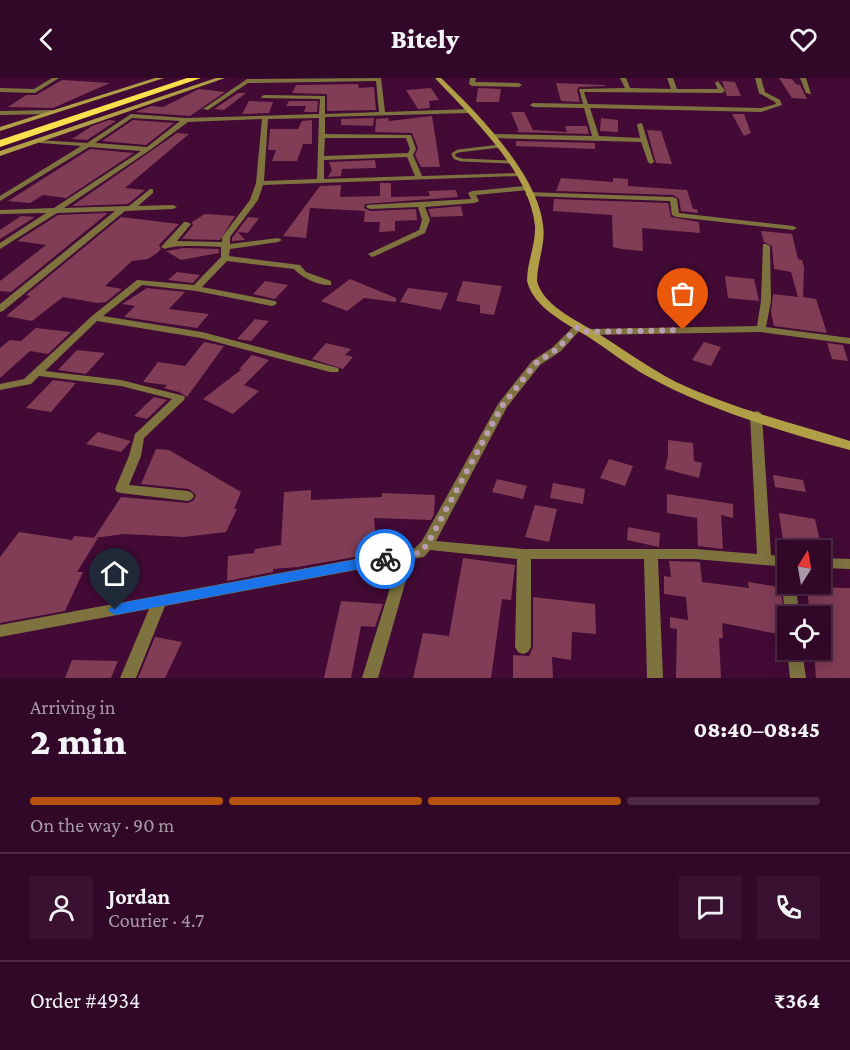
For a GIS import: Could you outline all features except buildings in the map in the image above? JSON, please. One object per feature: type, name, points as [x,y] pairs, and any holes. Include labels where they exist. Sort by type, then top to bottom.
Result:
[{"type":"highway","points":[[0,135],[176,78]]},
{"type":"highway","points":[[0,144],[196,78]]},
{"type":"main road","points":[[0,129],[161,78]]},
{"type":"main road","points":[[0,154],[222,78]]},
{"type":"main road","points":[[438,78],[500,146],[527,191],[539,225],[533,287],[538,296],[583,329],[651,373],[714,401],[850,446]]},
{"type":"street","points":[[0,90],[35,91],[56,78]]},
{"type":"street","points":[[473,78],[472,84],[519,85]]},
{"type":"street","points":[[624,78],[627,90]]},
{"type":"street","points":[[670,78],[675,91]]},
{"type":"street","points":[[533,105],[761,110],[779,105],[778,101],[762,93],[758,78]]},
{"type":"street","points":[[803,78],[809,93]]},
{"type":"street","points":[[206,109],[247,81],[379,79],[382,114]]},
{"type":"street","points":[[270,87],[274,80]]},
{"type":"street","points":[[596,138],[580,86],[627,90],[722,91],[718,83]]},
{"type":"street","points":[[264,97],[324,94],[320,181]]},
{"type":"street","points":[[0,199],[131,116],[186,120],[469,111]]},
{"type":"street","points":[[0,113],[52,112]]},
{"type":"street","points":[[196,288],[225,258],[226,237],[254,200],[260,183],[265,118]]},
{"type":"street","points":[[0,247],[148,149],[186,120]]},
{"type":"street","points":[[640,124],[651,162]]},
{"type":"street","points":[[323,136],[407,135],[412,149],[410,155],[419,178]]},
{"type":"street","points":[[492,136],[644,140]]},
{"type":"street","points":[[40,141],[148,149]]},
{"type":"street","points":[[322,158],[410,155]]},
{"type":"street","points":[[260,183],[517,174]]},
{"type":"street","points":[[1,307],[150,191]]},
{"type":"street","points":[[370,207],[475,201],[472,193],[527,191],[673,199],[676,215],[793,228]]},
{"type":"street","points":[[372,254],[422,231],[426,220],[421,205]]},
{"type":"street","points":[[0,212],[173,207]]},
{"type":"street","points":[[187,224],[168,245],[225,246],[251,239],[278,240]]},
{"type":"street","points":[[761,329],[766,302],[766,246]]},
{"type":"street","points":[[225,258],[297,267],[303,273],[328,283]]},
{"type":"street","points":[[0,387],[27,382],[95,318],[140,282],[196,288],[272,303]]},
{"type":"street","points":[[95,318],[202,335],[334,370]]},
{"type":"street","points":[[0,631],[419,553],[427,545],[502,406],[536,363],[583,329],[761,329],[850,341]]},
{"type":"street","points":[[38,373],[121,383],[180,398],[139,437],[135,456],[121,489],[188,496]]},
{"type":"street","points":[[756,415],[764,558]]},
{"type":"street","points":[[427,545],[524,554],[651,553],[764,558],[777,562]]},
{"type":"street","points":[[651,553],[655,678]]},
{"type":"street","points":[[523,646],[524,554]]},
{"type":"street","points":[[370,678],[406,555]]},
{"type":"street","points":[[831,563],[850,564]]},
{"type":"street","points":[[128,678],[160,601]]},
{"type":"street","points":[[796,660],[798,678]]},
{"type":"lane","points":[[500,146],[458,151],[453,154],[455,158],[462,160],[511,162]]},
{"type":"way so far","points":[[385,559],[419,553],[427,545],[502,406],[536,363],[557,349],[578,327],[588,332],[683,330]]},
{"type":"route","points":[[115,610],[385,559]]}]
